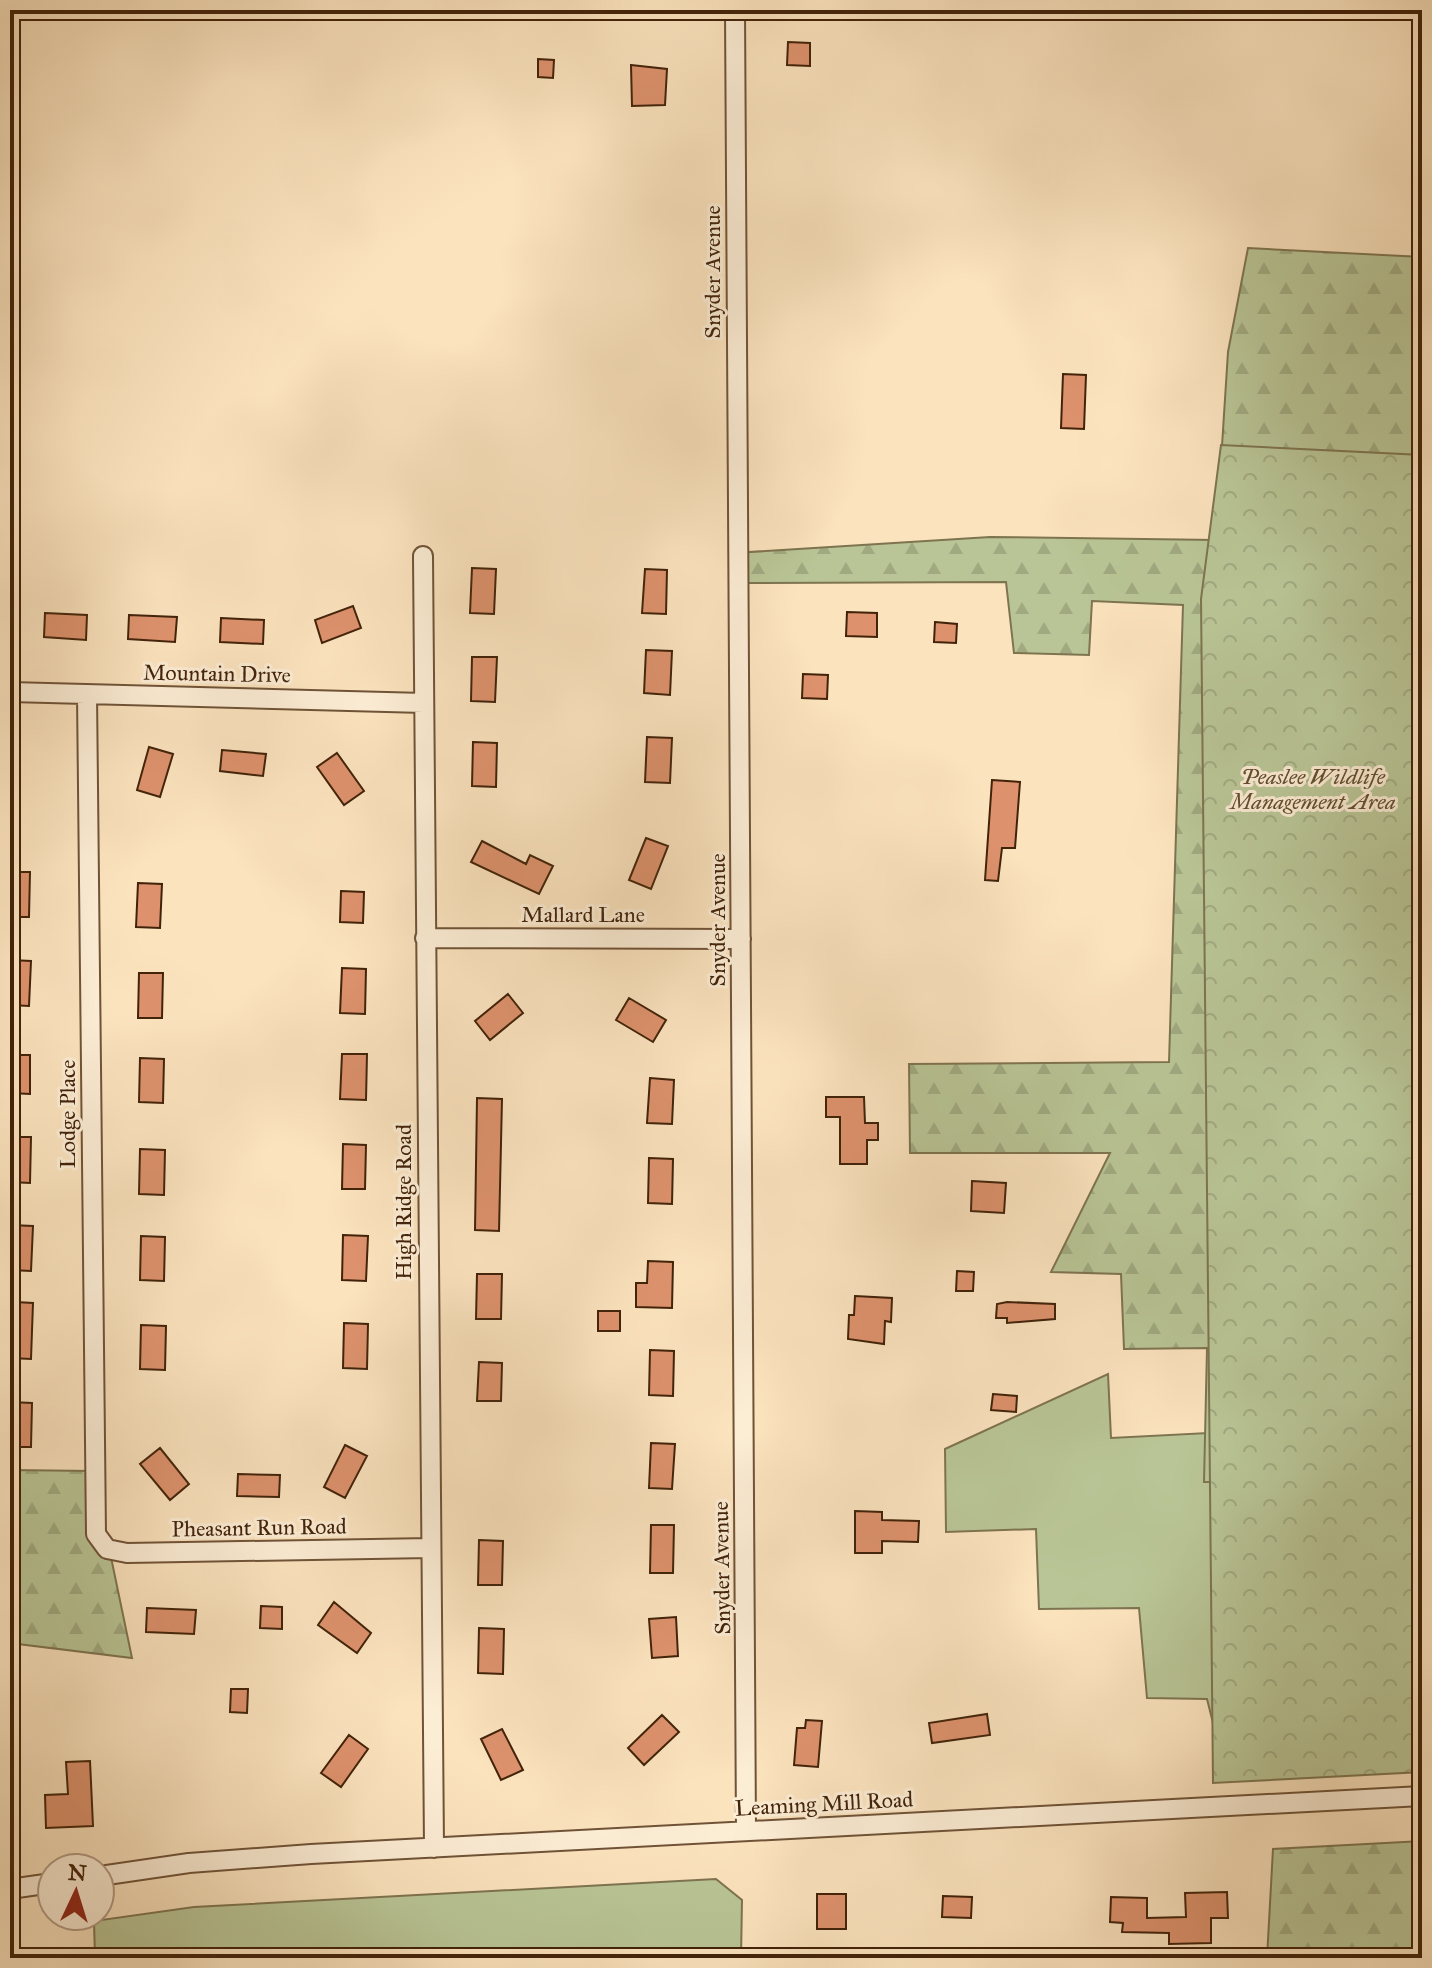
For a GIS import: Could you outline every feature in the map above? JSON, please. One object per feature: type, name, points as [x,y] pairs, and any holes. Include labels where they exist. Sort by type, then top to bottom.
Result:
[{"type":"street","name":"Snyder Avenue","points":[[735,10],[746,1830]]},
{"type":"street","name":"High Ridge Road","points":[[423,556],[434,1848]]},
{"type":"street","name":"Mountain Drive","points":[[10,692],[424,703]]},
{"type":"street","name":"Lodge Place","points":[[87,694],[96,1534]]},
{"type":"street","name":"Mallard Lane","points":[[425,938],[741,939]]},
{"type":"street","name":"Pheasant Run Road","points":[[96,1534],[107,1549],[127,1553],[430,1548]]},
{"type":"street","name":"Leaming Mill Road","points":[[116,1874],[228,1860],[1422,1796]]},
{"type":"street","points":[[10,1889],[36,1885]]},
{"type":"green space","name":"Peaslee Wildlife Management Area","points":[[1248,248],[1422,257],[1422,1393],[1279,1482],[1204,1482],[1207,1348],[1124,1349],[1121,1274],[1051,1272],[1110,1153],[910,1153],[909,1064],[1169,1062],[1183,605],[1092,601],[1089,655],[1014,653],[1006,582],[735,583],[734,553],[990,537],[1216,540],[1228,352]]},
{"type":"green space","name":"Peaslee Wildlife Management Area","points":[[1221,445],[1422,455],[1422,1772],[1213,1783],[1201,599]]},
{"type":"green space","points":[[1108,1374],[1111,1438],[1208,1433],[1205,1482],[1279,1482],[1223,1763],[1207,1699],[1147,1698],[1139,1608],[1039,1609],[1036,1529],[946,1532],[945,1449]]},
{"type":"green space","points":[[10,1470],[93,1471],[132,1658],[10,1643]]},
{"type":"green space","points":[[1422,1841],[1422,1958],[1267,1958],[1273,1849]]},
{"type":"green space","points":[[716,1879],[742,1900],[741,1958],[95,1958],[94,1932],[116,1932],[116,1918],[194,1907]]},
{"type":"building","points":[[788,42],[810,43],[810,66],[787,65]]},
{"type":"building","points":[[538,59],[554,60],[553,78],[538,77]]},
{"type":"building","points":[[631,65],[667,69],[665,105],[632,106]]},
{"type":"building","points":[[1063,374],[1086,375],[1084,429],[1061,428]]},
{"type":"building","points":[[472,568],[496,569],[494,614],[470,613]]},
{"type":"building","points":[[645,569],[667,570],[666,614],[642,613]]},
{"type":"building","points":[[353,606],[361,628],[322,643],[315,620]]},
{"type":"building","points":[[847,612],[877,613],[877,637],[846,636]]},
{"type":"building","points":[[45,613],[87,615],[86,640],[44,637]]},
{"type":"building","points":[[129,615],[177,617],[175,642],[128,639]]},
{"type":"building","points":[[221,618],[264,620],[263,644],[220,642]]},
{"type":"building","points":[[935,622],[957,624],[956,643],[934,642]]},
{"type":"building","points":[[646,650],[672,651],[670,695],[644,693]]},
{"type":"building","points":[[472,657],[497,657],[495,702],[471,701]]},
{"type":"building","points":[[803,674],[828,675],[827,699],[802,698]]},
{"type":"building","points":[[647,737],[672,738],[670,783],[645,782]]},
{"type":"building","points":[[473,742],[497,743],[496,787],[472,786]]},
{"type":"building","points":[[149,747],[173,754],[160,797],[137,790]]},
{"type":"building","points":[[222,750],[266,754],[263,776],[220,771]]},
{"type":"building","points":[[337,753],[364,791],[344,805],[317,767]]},
{"type":"building","points":[[992,780],[1020,782],[1015,848],[1002,848],[998,881],[985,880]]},
{"type":"building","points":[[646,838],[668,846],[651,889],[629,880]]},
{"type":"building","points":[[482,841],[526,864],[530,855],[553,866],[539,894],[471,862]]},
{"type":"building","points":[[10,872],[30,872],[29,917],[10,917]]},
{"type":"building","points":[[138,883],[162,884],[160,928],[136,927]]},
{"type":"building","points":[[341,891],[364,892],[363,923],[340,922]]},
{"type":"building","points":[[10,960],[31,961],[29,1006],[10,1005]]},
{"type":"building","points":[[342,968],[366,969],[365,1014],[340,1013]]},
{"type":"building","points":[[139,973],[163,973],[162,1018],[138,1018]]},
{"type":"building","points":[[508,994],[523,1013],[490,1040],[475,1021]]},
{"type":"building","points":[[629,998],[666,1020],[653,1042],[616,1020]]},
{"type":"building","points":[[342,1054],[367,1054],[366,1100],[340,1099]]},
{"type":"building","points":[[10,1055],[30,1055],[30,1094],[10,1093]]},
{"type":"building","points":[[140,1058],[164,1059],[163,1103],[139,1102]]},
{"type":"building","points":[[650,1078],[674,1080],[672,1124],[647,1123]]},
{"type":"building","points":[[826,1097],[864,1097],[865,1123],[878,1123],[878,1140],[867,1140],[867,1164],[840,1164],[840,1117],[826,1117]]},
{"type":"building","points":[[477,1098],[502,1099],[499,1231],[475,1230]]},
{"type":"building","points":[[10,1137],[31,1137],[30,1183],[10,1182]]},
{"type":"building","points":[[343,1144],[366,1145],[365,1189],[342,1189]]},
{"type":"building","points":[[140,1149],[165,1150],[164,1195],[139,1194]]},
{"type":"building","points":[[649,1158],[673,1159],[672,1204],[648,1203]]},
{"type":"building","points":[[972,1181],[1006,1183],[1004,1213],[971,1211]]},
{"type":"building","points":[[10,1225],[33,1226],[31,1271],[10,1270]]},
{"type":"building","points":[[343,1235],[368,1236],[366,1281],[342,1280]]},
{"type":"building","points":[[141,1236],[165,1237],[164,1281],[140,1280]]},
{"type":"building","points":[[648,1261],[673,1262],[672,1308],[636,1307],[636,1283],[647,1283]]},
{"type":"building","points":[[957,1271],[974,1272],[973,1291],[956,1291]]},
{"type":"building","points":[[477,1274],[502,1274],[501,1319],[476,1319]]},
{"type":"building","points":[[855,1296],[892,1298],[891,1322],[885,1321],[884,1344],[848,1339],[849,1315],[854,1315]]},
{"type":"building","points":[[15,1302],[33,1303],[31,1359],[10,1358],[10,1314],[14,1314]]},
{"type":"building","points":[[997,1304],[1055,1304],[1055,1319],[1007,1323],[1007,1318],[996,1318]]},
{"type":"building","points":[[598,1311],[620,1311],[620,1331],[598,1331]]},
{"type":"building","points":[[344,1323],[368,1324],[367,1369],[343,1368]]},
{"type":"building","points":[[141,1325],[166,1326],[165,1370],[140,1369]]},
{"type":"building","points":[[650,1350],[674,1351],[673,1396],[649,1395]]},
{"type":"building","points":[[479,1362],[502,1363],[501,1401],[477,1401]]},
{"type":"building","points":[[993,1394],[1017,1396],[1016,1412],[991,1410]]},
{"type":"building","points":[[10,1402],[32,1403],[31,1447],[10,1447]]},
{"type":"building","points":[[651,1443],[675,1444],[672,1489],[649,1488]]},
{"type":"building","points":[[345,1445],[367,1456],[345,1498],[324,1487]]},
{"type":"building","points":[[160,1448],[189,1484],[170,1500],[140,1464]]},
{"type":"building","points":[[238,1474],[280,1475],[279,1497],[237,1496]]},
{"type":"building","points":[[855,1511],[882,1512],[882,1520],[919,1521],[918,1542],[882,1541],[882,1553],[855,1553]]},
{"type":"building","points":[[651,1525],[674,1525],[673,1573],[650,1573]]},
{"type":"building","points":[[479,1540],[503,1541],[502,1585],[478,1585]]},
{"type":"building","points":[[334,1602],[371,1633],[357,1653],[318,1625]]},
{"type":"building","points":[[261,1606],[282,1607],[282,1629],[260,1628]]},
{"type":"building","points":[[147,1608],[196,1610],[194,1634],[146,1632]]},
{"type":"building","points":[[676,1617],[678,1656],[652,1658],[649,1619]]},
{"type":"building","points":[[479,1628],[504,1629],[503,1674],[478,1673]]},
{"type":"building","points":[[231,1689],[248,1689],[247,1713],[230,1712]]},
{"type":"building","points":[[987,1714],[990,1735],[932,1743],[929,1723]]},
{"type":"building","points":[[662,1715],[679,1732],[644,1765],[628,1748]]},
{"type":"building","points":[[806,1720],[822,1721],[818,1767],[794,1765],[797,1728],[805,1728]]},
{"type":"building","points":[[502,1729],[523,1770],[501,1780],[481,1739]]},
{"type":"building","points":[[349,1735],[368,1749],[341,1787],[321,1773]]},
{"type":"building","points":[[90,1761],[93,1826],[46,1828],[45,1795],[68,1794],[66,1762]]},
{"type":"building","points":[[1227,1892],[1228,1918],[1211,1918],[1211,1943],[1169,1944],[1169,1933],[1122,1932],[1123,1923],[1110,1922],[1111,1897],[1147,1898],[1147,1918],[1186,1917],[1185,1893]]},
{"type":"building","points":[[817,1894],[846,1894],[846,1929],[817,1929]]},
{"type":"building","points":[[943,1896],[972,1897],[971,1918],[942,1917]]}]
